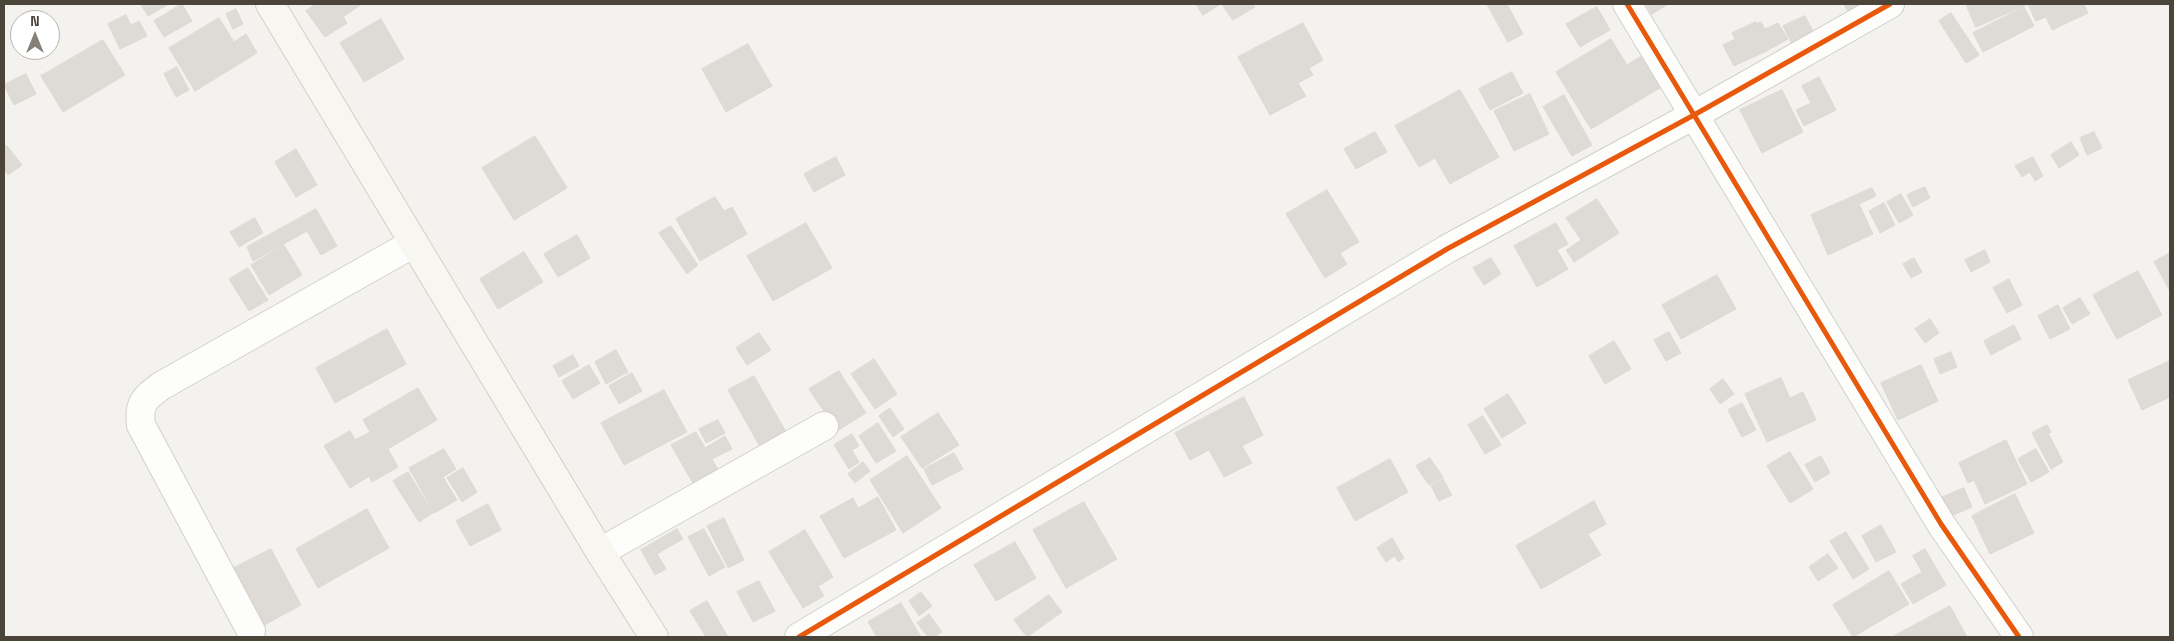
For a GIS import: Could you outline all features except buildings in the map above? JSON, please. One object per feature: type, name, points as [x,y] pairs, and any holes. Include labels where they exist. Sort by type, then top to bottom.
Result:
[{"type":"street","points":[[270,4],[600,552],[654,637]]},
{"type":"street","points":[[1627,4],[1941,524],[2019,637]]},
{"type":"street","points":[[799,637],[1446,249],[1694,115],[1890,4]]},
{"type":"street","points":[[251,631],[141,425],[139,411],[146,397],[161,386],[414,243]]},
{"type":"street","points":[[600,552],[824,426]]},
{"type":"cycle path","points":[[1627,4],[1941,524],[2019,637]]},
{"type":"cycle path","points":[[799,637],[1447,249],[1694,115],[1890,4]]}]
